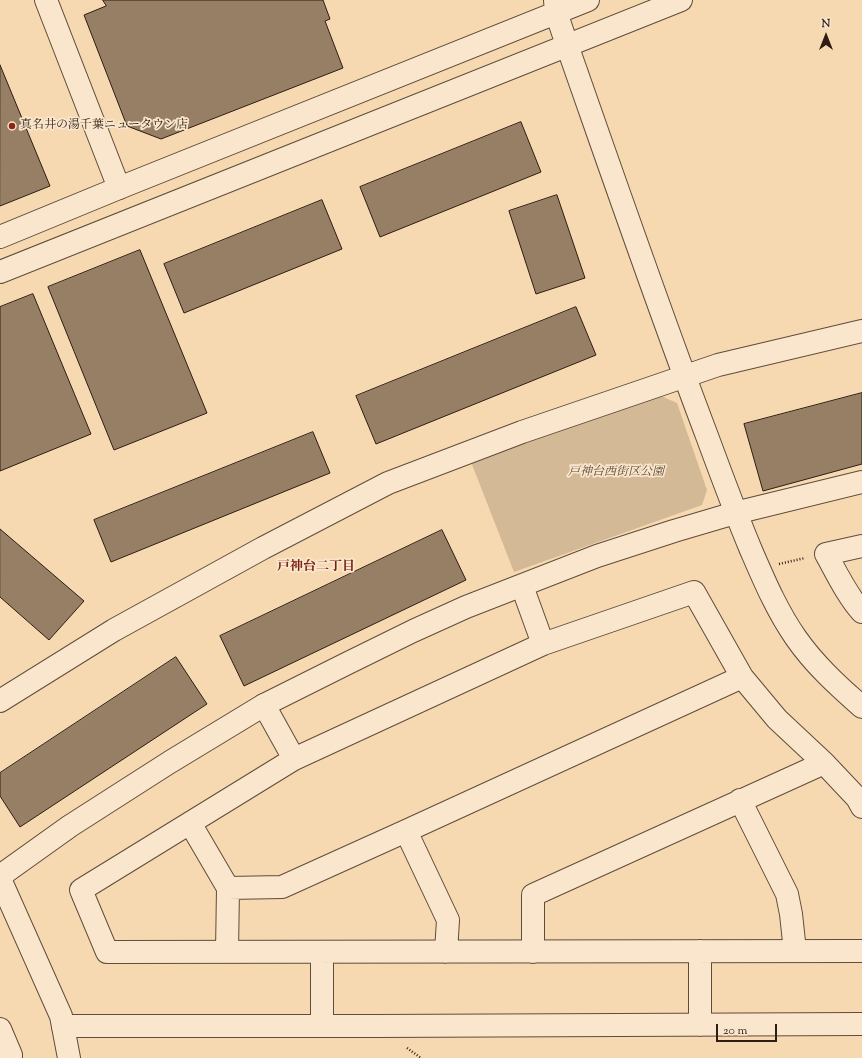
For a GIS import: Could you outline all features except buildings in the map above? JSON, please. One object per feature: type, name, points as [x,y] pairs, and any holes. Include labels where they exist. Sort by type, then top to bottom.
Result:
[{"type":"street","points":[[46,0],[119,188]]},
{"type":"street","points":[[0,237],[119,188],[551,4],[588,0]]},
{"type":"street","points":[[0,272],[681,0]]},
{"type":"street","points":[[551,4],[685,377],[736,513],[759,569],[774,602],[808,654],[862,707]]},
{"type":"street","points":[[0,701],[114,630],[263,548],[388,483],[522,432],[718,365],[862,331]]},
{"type":"street","points":[[0,876],[70,826],[170,762],[264,706],[413,631],[466,607],[597,556],[674,530],[862,482]]},
{"type":"street","points":[[862,546],[826,554],[857,607],[862,612]]},
{"type":"street","points":[[522,586],[543,644]]},
{"type":"street","points":[[862,807],[856,798],[824,763],[777,719],[742,677],[694,592],[543,644],[294,758],[81,890],[107,952],[862,951]]},
{"type":"street","points":[[228,888],[282,886],[406,832],[742,677]]},
{"type":"street","points":[[264,706],[294,758]]},
{"type":"street","points":[[533,952],[533,895],[824,763]]},
{"type":"street","points":[[740,800],[787,894],[795,951]]},
{"type":"street","points":[[190,823],[228,888],[227,952]]},
{"type":"street","points":[[406,832],[448,920],[446,952]]},
{"type":"street","points":[[0,879],[61,1016],[69,1058]]},
{"type":"street","points":[[700,951],[700,1025]]},
{"type":"street","points":[[322,952],[322,1026]]},
{"type":"street","points":[[63,1026],[862,1024]]},
{"type":"street","points":[[0,1029],[11,1058]]},
{"type":"path","points":[[759,569],[826,554]]},
{"type":"green space","name":"戸神台西街区公園","points":[[659,395],[677,403],[707,490],[702,505],[514,572],[471,462]]},
{"type":"place","name":"真名井の湯千葉ニュータウン店","points":[[12,126]]},
{"type":"district","name":"戸神台二丁目","points":[[316,568]]}]
